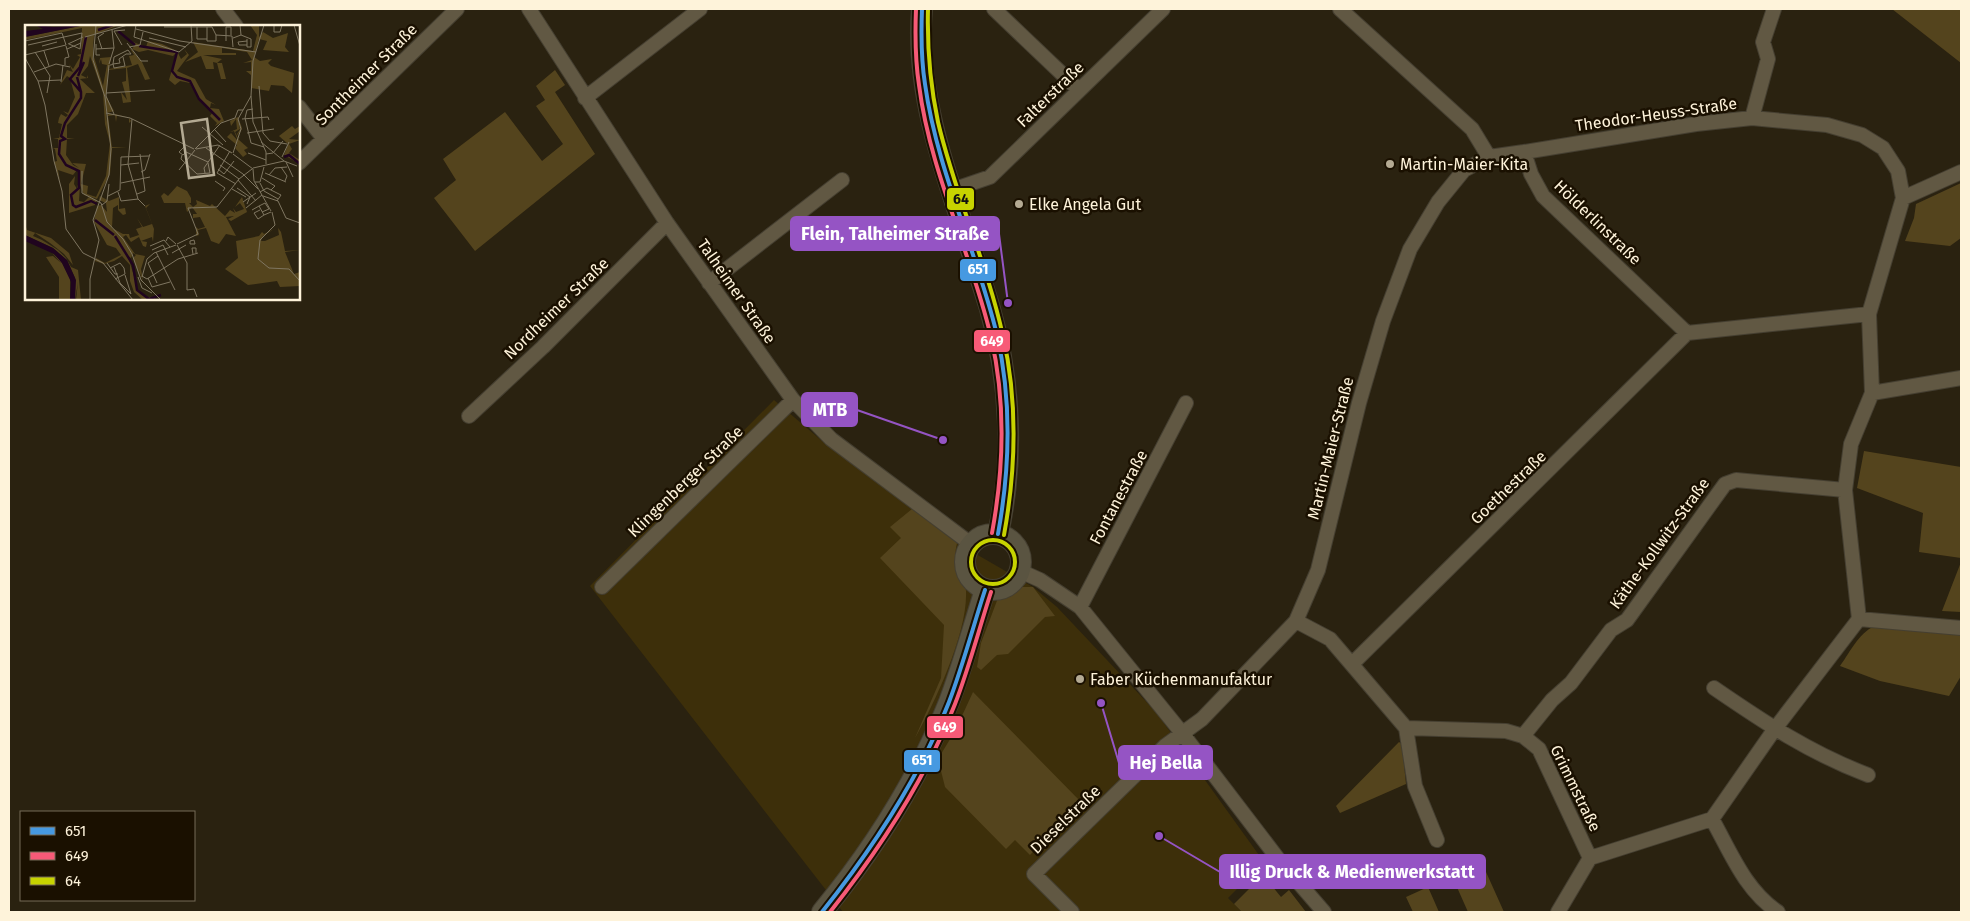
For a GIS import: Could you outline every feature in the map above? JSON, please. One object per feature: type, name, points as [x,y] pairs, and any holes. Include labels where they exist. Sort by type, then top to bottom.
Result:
[{"type":"main road","points":[[922,9],[922,70],[937,142],[990,310],[1004,377],[1009,424],[1004,508],[998,534]]},
{"type":"main road","points":[[998,534],[1015,544],[1020,552],[1020,571],[1010,585],[1002,589],[985,590],[970,579],[964,561],[971,544],[983,535],[998,534]]},
{"type":"main road","points":[[827,910],[873,843],[927,749],[948,702],[985,590]]},
{"type":"street","points":[[223,9],[235,25]]},
{"type":"street","name":"Sontheimer Straße","points":[[300,161],[324,140],[457,9]]},
{"type":"street","name":"Talheimer Straße","points":[[529,9],[667,223],[793,400],[831,439],[971,544]]},
{"type":"street","points":[[585,98],[700,9]]},
{"type":"street","points":[[994,9],[1079,90]]},
{"type":"street","name":"Falterstraße","points":[[952,190],[990,177],[1163,9]]},
{"type":"street","points":[[1340,9],[1472,129],[1489,157],[1524,152]]},
{"type":"street","points":[[1752,118],[1768,59],[1763,42],[1774,9]]},
{"type":"street","points":[[300,108],[324,140]]},
{"type":"street","name":"Theodor-Heuss-Straße","points":[[1524,152],[1696,124],[1752,118],[1827,124],[1862,135],[1883,148],[1898,171],[1903,198],[1869,314],[1872,393],[1851,444],[1845,490],[1858,619]]},
{"type":"street","name":"Hölderlinstraße","points":[[1524,152],[1531,174],[1543,196],[1687,333]]},
{"type":"street","name":"Martin-Maier-Straße","points":[[1182,733],[1202,719],[1296,621],[1318,570],[1358,403],[1383,321],[1410,249],[1438,202],[1464,170],[1489,157]]},
{"type":"street","points":[[1903,198],[1961,172]]},
{"type":"street","points":[[709,283],[842,180]]},
{"type":"street","name":"Nordheimer Straße","points":[[469,416],[543,347],[667,223]]},
{"type":"street","points":[[1687,333],[1869,314]]},
{"type":"street","name":"Goethestraße","points":[[1352,664],[1687,333]]},
{"type":"street","points":[[1872,393],[1961,378]]},
{"type":"street","name":"Klingenberger Straße","points":[[602,587],[793,400]]},
{"type":"street","name":"Fontanestraße","points":[[1080,607],[1186,403]]},
{"type":"street","name":"Käthe-Kollwitz-Straße","points":[[1523,736],[1552,700],[1572,683],[1612,630],[1627,620],[1724,484],[1736,480],[1845,490]]},
{"type":"street","points":[[1020,571],[1040,580],[1080,607],[1182,733],[1278,860],[1324,912]]},
{"type":"street","points":[[1558,912],[1590,858],[1712,819],[1774,730],[1858,619],[1961,628]]},
{"type":"street","points":[[1296,621],[1330,639],[1406,728],[1415,786],[1437,840]]},
{"type":"street","points":[[1714,688],[1774,730],[1829,760],[1868,775]]},
{"type":"street","points":[[1406,728],[1506,731],[1523,736]]},
{"type":"street","name":"Dieselstraße","points":[[1072,912],[1034,874],[1164,746],[1182,733]]},
{"type":"street","name":"Grimmstraße","points":[[1523,736],[1539,749],[1590,858]]},
{"type":"street","points":[[1712,819],[1749,885],[1763,902],[1778,912]]},
{"type":"shaded area","points":[[1892,9],[1961,9],[1961,63]]},
{"type":"shaded area","points":[[555,70],[565,85],[555,92],[595,154],[475,251],[434,198],[456,180],[443,159],[505,112],[542,161],[563,144],[536,106],[545,100],[536,86]]},
{"type":"shaded area","points":[[1961,183],[1961,238],[1950,246],[1905,241],[1914,218],[1916,204]]},
{"type":"shaded area","points":[[774,400],[828,446],[957,543],[1033,587],[1057,607],[1156,712],[1264,862],[1228,898],[1242,912],[843,912],[590,586]]},
{"type":"shaded area","points":[[1864,451],[1961,467],[1961,558],[1919,552],[1923,513],[1857,488]]},
{"type":"shaded area","points":[[912,509],[957,543],[957,564],[966,591],[962,626],[956,646],[932,706],[915,738],[941,678],[944,625],[880,558],[901,538],[890,527]]},
{"type":"shaded area","points":[[1961,562],[1961,612],[1942,611]]},
{"type":"shaded area","points":[[1017,587],[1033,587],[1055,616],[1045,617],[1008,654],[997,655],[981,670],[977,667],[981,643],[998,598]]},
{"type":"shaded area","points":[[1878,625],[1961,633],[1961,676],[1949,696],[1880,681],[1840,666],[1861,636]]},
{"type":"shaded area","points":[[973,692],[1081,802],[1030,855],[1015,840],[1006,849],[945,787],[938,759],[955,731]]},
{"type":"shaded area","points":[[1399,742],[1402,744],[1406,784],[1340,813],[1336,806]]},
{"type":"shaded area","points":[[1482,863],[1504,912],[1468,912],[1452,876]]},
{"type":"shaded area","points":[[1263,875],[1281,897],[1289,890],[1306,912],[1242,912],[1234,904]]},
{"type":"shaded area","points":[[1428,887],[1439,912],[1413,912],[1406,897]]},
{"type":"transit line","name":"649","points":[[916,9],[917,66],[924,117],[941,181],[983,305],[996,361],[1002,435],[999,484],[992,533]]},
{"type":"transit line","name":"651","points":[[922,9],[921,37],[925,84],[938,148],[989,304],[1002,360],[1008,434],[1005,484],[998,534]]},
{"type":"transit line","name":"64","points":[[928,9],[930,66],[938,122],[953,176],[996,309],[1008,361],[1014,436],[1011,485],[1004,535]]},
{"type":"transit line","name":"64","points":[[989,540],[997,540],[1009,546],[1015,562],[1009,578],[997,584],[989,584],[977,578],[971,566],[971,558],[977,546],[989,540]]},
{"type":"transit line","name":"651","points":[[822,912],[877,838],[924,758],[949,702],[985,590]]},
{"type":"transit line","name":"649","points":[[830,912],[884,839],[930,760],[955,704],[991,592]]},
{"type":"place","name":"Martin-Maier-Kita","points":[[1390,164]]},
{"type":"place","name":"Elke Angela Gut","points":[[1019,204]]},
{"type":"place","name":"Flein, Talheimer Straße","points":[[1008,303]]},
{"type":"place","name":"MTB","points":[[943,440]]},
{"type":"place","name":"Faber Küchenmanufaktur","points":[[1080,679]]},
{"type":"place","name":"Hej Bella","points":[[1101,703]]},
{"type":"place","name":"Illig Druck & Medienwerkstatt","points":[[1159,836]]}]
